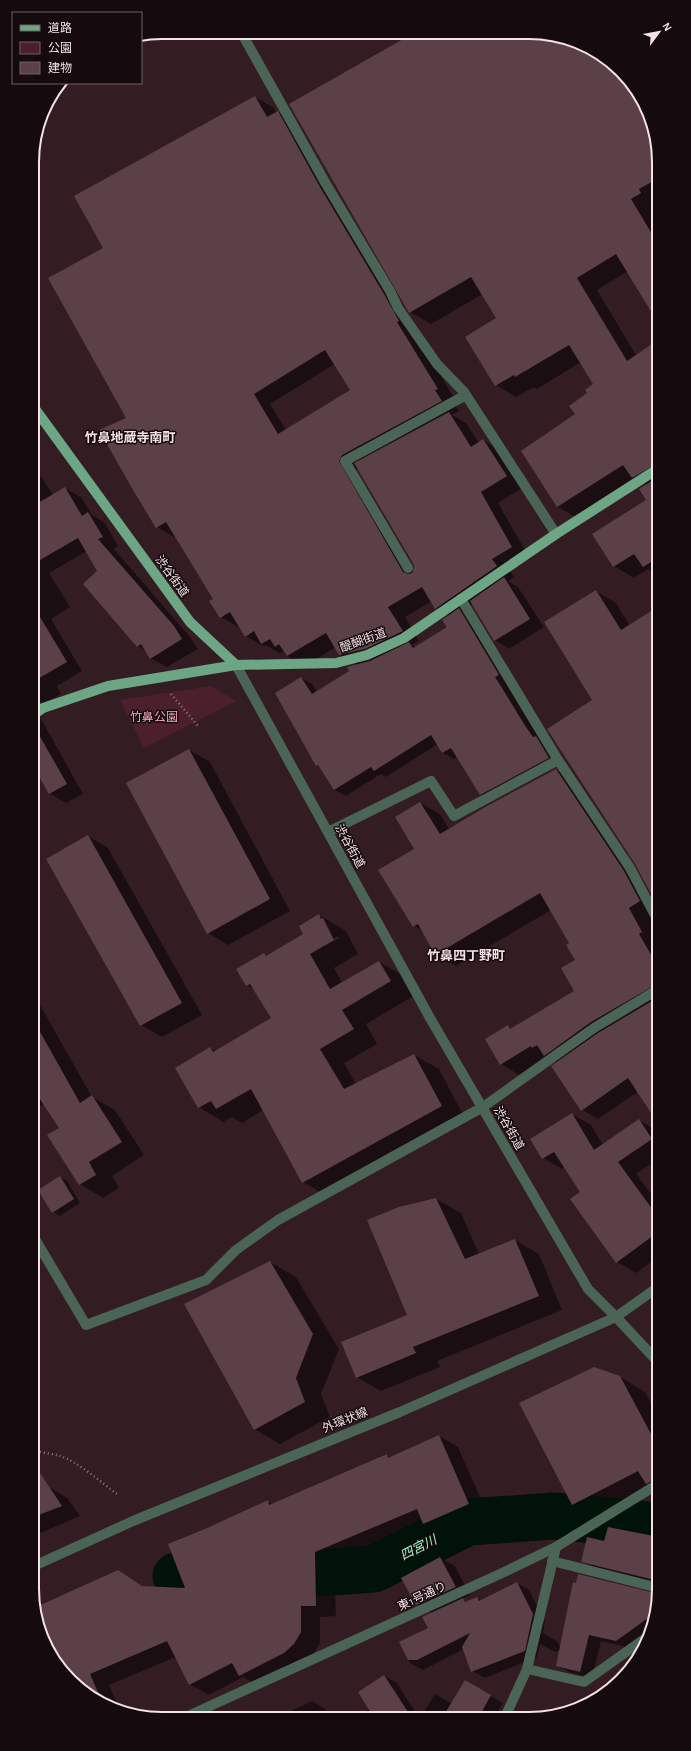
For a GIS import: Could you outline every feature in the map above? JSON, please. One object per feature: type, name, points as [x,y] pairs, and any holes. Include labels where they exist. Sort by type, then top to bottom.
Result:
[{"type":"main road","name":"渋谷街道","points":[[39,414],[190,622],[236,665]]},
{"type":"main road","name":"醍醐街道","points":[[39,711],[108,686],[236,665],[336,663],[367,655],[404,638],[556,534],[652,473]]},
{"type":"street","points":[[245,39],[326,184],[390,291],[398,308],[437,364],[466,395],[556,534]]},
{"type":"street","points":[[408,568],[345,460],[466,395]]},
{"type":"street","points":[[461,599],[558,760],[630,868],[652,910]]},
{"type":"street","name":"渋谷街道","points":[[236,665],[430,1018],[588,1289],[652,1356]]},
{"type":"street","points":[[328,832],[431,781],[454,816],[558,760]]},
{"type":"street","points":[[39,1245],[86,1324],[206,1280],[236,1250],[278,1220],[483,1107],[594,1028],[652,993]]},
{"type":"street","name":"外環状線","points":[[39,1564],[133,1521],[400,1412],[616,1317],[652,1291]]},
{"type":"street","name":"東1号通り","points":[[197,1712],[556,1547],[652,1488]]},
{"type":"street","points":[[507,1712],[527,1669],[556,1547]]},
{"type":"street","points":[[552,1561],[652,1586]]},
{"type":"street","points":[[527,1669],[584,1682],[640,1642]]},
{"type":"path","points":[[166,689],[198,726]]},
{"type":"path","points":[[39,1452],[60,1456],[76,1463],[117,1494]]},
{"type":"green space","name":"竹鼻公園","points":[[211,686],[236,701],[144,748],[120,700]]},
{"type":"building","points":[[403,39],[537,39],[553,41],[576,48],[591,55],[616,75],[636,100],[648,130],[651,146],[652,182],[639,189],[641,193],[631,199],[652,234],[652,313],[616,254],[577,278],[627,361],[652,344],[652,466],[632,478],[623,465],[557,507],[521,451],[575,414],[569,406],[587,393],[585,390],[593,384],[569,345],[515,377],[514,375],[495,386],[465,337],[496,318],[471,277],[409,313],[289,104]]},
{"type":"building","points":[[255,96],[267,117],[278,111],[320,187],[384,294],[399,321],[397,322],[438,389],[435,390],[442,401],[342,455],[339,461],[403,572],[408,574],[412,573],[414,565],[354,463],[449,412],[471,447],[483,439],[507,476],[481,492],[512,547],[492,559],[497,566],[435,609],[422,587],[388,607],[403,631],[365,649],[339,655],[326,633],[287,656],[279,644],[275,647],[270,639],[261,644],[254,631],[245,637],[230,612],[220,618],[209,601],[213,599],[166,522],[156,528],[99,430],[126,418],[48,278],[103,248],[74,196]],"holes":[[[325,350],[350,390],[278,434],[254,394]]]},
{"type":"building","points":[[652,481],[652,561],[643,567],[634,554],[613,567],[592,534],[646,500],[639,489]]},
{"type":"building","points":[[65,487],[82,516],[88,512],[103,537],[98,539],[174,626],[182,639],[150,659],[141,644],[137,647],[83,584],[97,571],[78,538],[39,561],[39,502]]},
{"type":"building","points":[[504,577],[530,619],[494,641],[470,601]]},
{"type":"building","points":[[596,590],[621,630],[652,611],[651,894],[635,864],[547,729],[592,700],[544,622]]},
{"type":"building","points":[[459,608],[499,675],[495,677],[524,724],[533,737],[536,736],[549,758],[480,795],[451,748],[442,753],[431,735],[374,771],[371,767],[334,790],[318,765],[316,766],[275,693],[301,677],[312,694],[349,671],[347,667],[370,661],[409,642],[413,648],[447,627],[442,620]]},
{"type":"building","points":[[39,615],[67,662],[39,678]]},
{"type":"building","points":[[39,735],[67,784],[49,794],[39,777]]},
{"type":"building","points":[[189,749],[270,899],[207,934],[126,783]]},
{"type":"building","points":[[556,769],[624,871],[640,901],[629,908],[642,932],[639,934],[652,956],[652,987],[591,1022],[544,1056],[537,1045],[532,1048],[531,1046],[500,1065],[485,1039],[508,1025],[510,1029],[574,991],[561,968],[575,960],[566,945],[569,943],[540,893],[435,955],[418,924],[413,927],[378,870],[414,849],[395,817],[420,802],[440,834],[487,806]]},
{"type":"building","points":[[88,835],[182,1003],[140,1026],[46,859]]},
{"type":"building","points":[[319,914],[321,919],[323,918],[334,940],[310,954],[330,989],[379,961],[391,981],[342,1010],[354,1029],[320,1049],[344,1089],[414,1054],[442,1106],[302,1183],[251,1089],[216,1109],[211,1101],[198,1108],[175,1068],[210,1047],[213,1052],[271,1018],[250,984],[246,986],[236,969],[264,953],[266,956],[303,934],[299,926]]},
{"type":"building","points":[[652,1001],[652,1114],[628,1078],[581,1111],[551,1066],[598,1033]]},
{"type":"building","points":[[39,1030],[80,1103],[92,1095],[122,1142],[89,1162],[96,1175],[79,1185],[47,1135],[59,1128],[39,1098]]},
{"type":"building","points":[[572,1113],[594,1150],[639,1119],[652,1139],[618,1162],[652,1209],[652,1236],[616,1263],[570,1199],[580,1192],[554,1152],[542,1159],[530,1139]]},
{"type":"building","points":[[60,1176],[74,1199],[52,1213],[39,1189]]},
{"type":"building","points":[[436,1198],[465,1259],[515,1239],[539,1296],[413,1347],[416,1353],[356,1378],[341,1342],[407,1315],[367,1220],[399,1207]]},
{"type":"building","points":[[270,1261],[313,1334],[296,1378],[305,1402],[254,1430],[184,1304]]},
{"type":"building","points":[[594,1367],[620,1376],[652,1436],[652,1481],[646,1484],[638,1471],[572,1505],[519,1403]]},
{"type":"building","points":[[439,1435],[469,1504],[423,1524],[417,1509],[315,1552],[316,1606],[301,1606],[301,1632],[294,1644],[284,1653],[239,1676],[232,1663],[189,1685],[167,1641],[90,1674],[99,1694],[81,1682],[69,1670],[55,1651],[43,1621],[40,1605],[118,1570],[142,1586],[185,1588],[168,1544],[268,1500],[269,1505],[387,1454],[388,1458]]},
{"type":"building","points":[[39,1472],[62,1506],[39,1515]]},
{"type":"building","points":[[608,1527],[652,1536],[652,1579],[581,1562],[587,1537],[604,1541]]},
{"type":"building","points":[[440,1557],[456,1587],[416,1605],[401,1578]]},
{"type":"building","points":[[578,1574],[652,1592],[649,1618],[616,1641],[589,1635],[580,1672],[556,1666],[573,1582],[576,1583]]},
{"type":"building","points":[[517,1582],[533,1614],[525,1651],[471,1672],[462,1647],[470,1633],[417,1660],[408,1660],[399,1642],[428,1628],[422,1617],[463,1598],[465,1602],[477,1597],[479,1601]]},
{"type":"building","points":[[384,1675],[408,1712],[370,1712],[358,1692]]},
{"type":"building","points":[[465,1680],[491,1695],[482,1712],[446,1712]]},
{"type":"waterway","name":"四宮川","points":[[176,1576],[224,1579],[374,1569],[468,1522],[554,1516],[652,1525]]},
{"type":"district","name":"竹鼻地蔵寺南町","points":[[130,437]]},
{"type":"district","name":"竹鼻四丁野町","points":[[466,955]]}]
